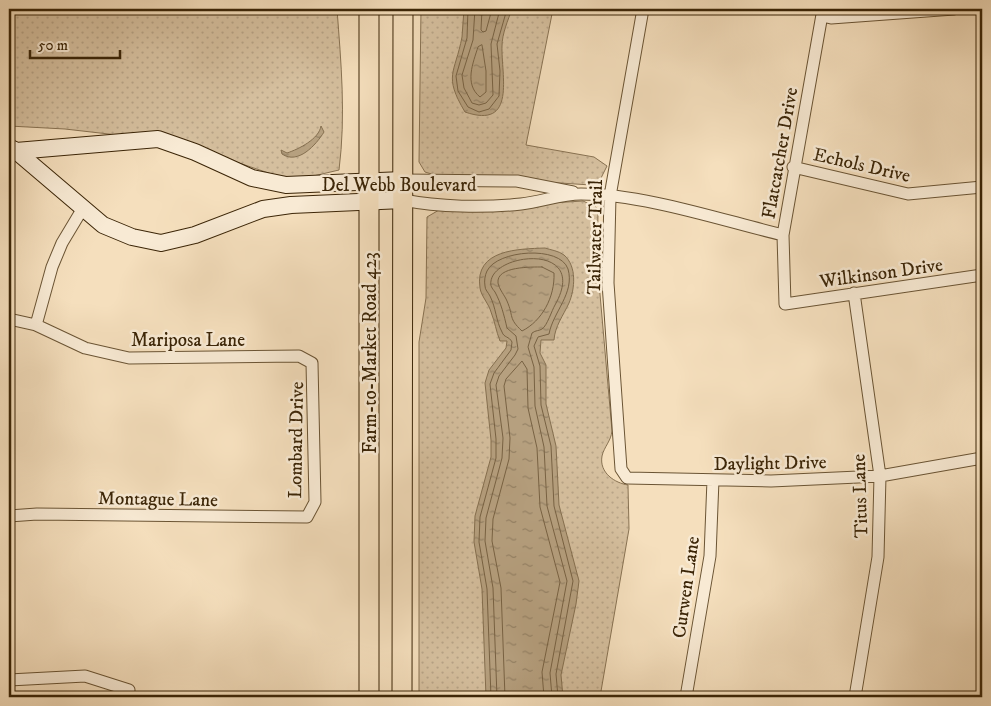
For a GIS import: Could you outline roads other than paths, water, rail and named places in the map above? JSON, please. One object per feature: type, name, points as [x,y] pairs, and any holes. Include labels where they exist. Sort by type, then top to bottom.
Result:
[{"type":"main road","name":"Farm-to-Market Road 423","points":[[369,9],[369,697]]},
{"type":"main road","name":"Farm-to-Market Road 423","points":[[402,697],[403,9]]},
{"type":"street","name":"Tailwater Trail","points":[[621,470],[608,283],[610,196],[643,9]]},
{"type":"street","points":[[823,13],[831,18],[954,9]]},
{"type":"street","name":"Flatcatcher Drive","points":[[785,304],[783,235],[793,166],[823,13]]},
{"type":"street","name":"Del Webb Boulevard","points":[[12,149],[158,139],[195,152],[252,178],[286,185],[403,180],[517,181],[578,194],[639,200],[783,235]]},
{"type":"street","name":"Del Webb Boulevard","points":[[12,149],[103,225],[132,238],[162,243],[195,235],[263,209],[403,200],[432,205],[520,204],[578,194]]},
{"type":"street","name":"Echols Drive","points":[[793,166],[908,194],[982,187]]},
{"type":"street","points":[[36,325],[52,267],[62,243],[83,208]]},
{"type":"street","name":"Wilkinson Drive","points":[[785,304],[982,274]]},
{"type":"street","name":"Titus Lane","points":[[854,293],[880,476],[878,557],[855,697]]},
{"type":"street","name":"Mariposa Lane","points":[[9,319],[36,325],[85,348],[129,358],[299,356],[312,363]]},
{"type":"street","name":"Lombard Drive","points":[[306,516],[315,502],[312,363]]},
{"type":"street","name":"Daylight Drive","points":[[621,470],[627,478],[772,482],[880,476],[982,458]]},
{"type":"street","name":"Curwen Lane","points":[[686,697],[710,556],[713,480]]},
{"type":"street","name":"Montague Lane","points":[[9,516],[37,514],[306,516]]},
{"type":"street","points":[[9,680],[85,676],[129,690]]},
{"type":"water","points":[[464,9],[512,9],[502,41],[503,97],[499,107],[493,113],[481,116],[465,112],[454,90],[453,75],[462,37]]},
{"type":"water","points":[[321,126],[324,132],[306,152],[294,157],[282,154],[281,150],[287,153],[308,143],[317,135]]},
{"type":"water","points":[[545,248],[564,255],[571,265],[574,278],[571,297],[554,340],[541,340],[540,353],[546,365],[546,404],[556,446],[559,505],[579,581],[576,604],[561,675],[563,697],[486,697],[482,589],[474,542],[475,516],[491,457],[485,383],[489,370],[506,348],[507,341],[500,341],[490,309],[480,288],[480,275],[484,265],[491,258],[500,254],[523,249]]}]
